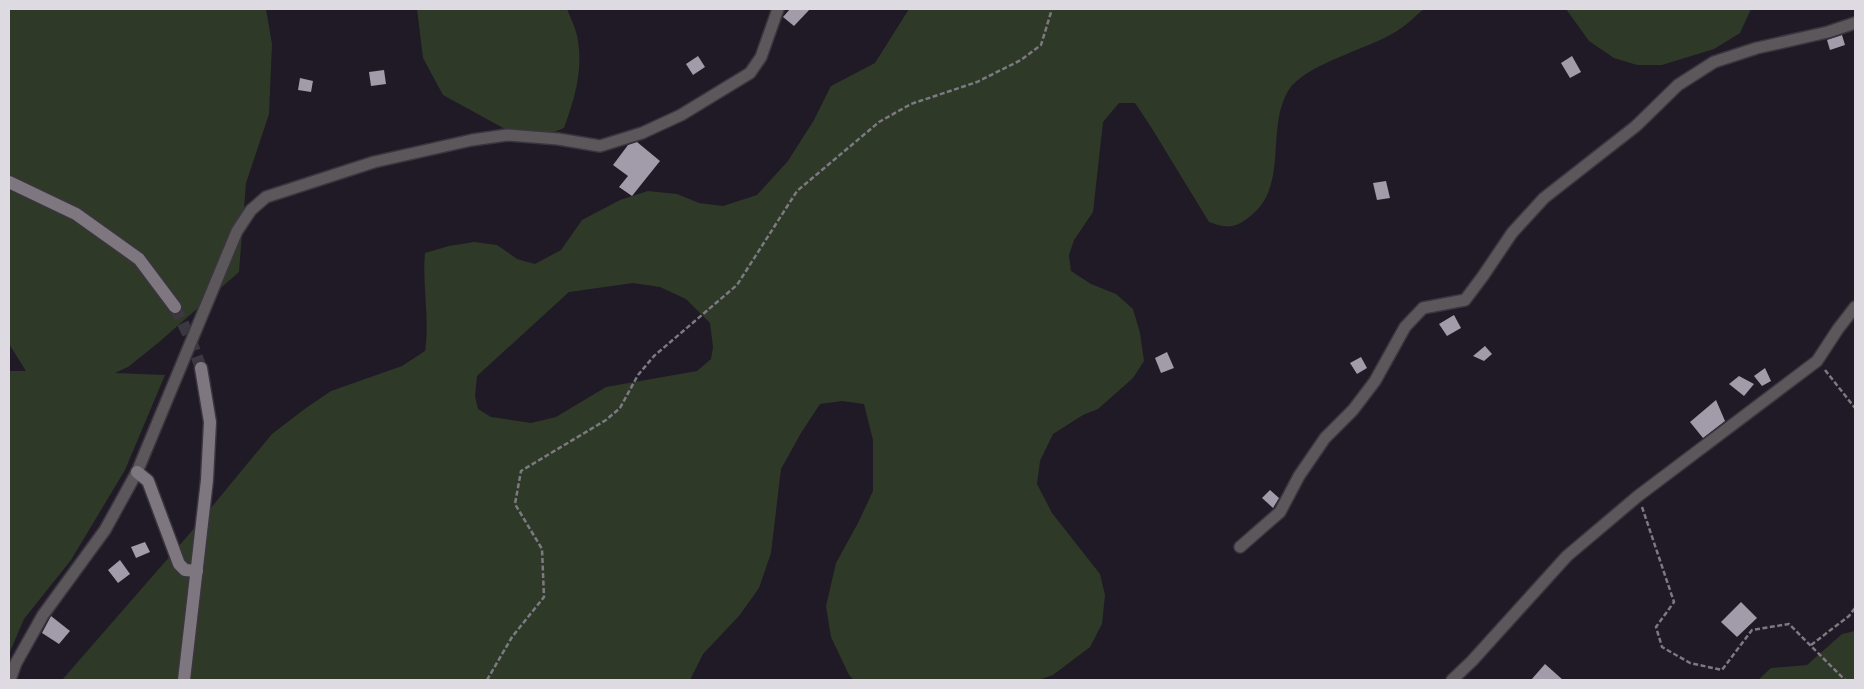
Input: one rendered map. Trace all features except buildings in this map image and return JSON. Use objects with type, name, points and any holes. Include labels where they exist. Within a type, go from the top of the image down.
[{"type":"street","points":[[10,680],[16,663],[43,615],[105,530],[137,472],[238,231],[251,210],[266,197],[374,162],[472,140],[507,135],[558,139],[600,146],[642,133],[681,115],[750,73],[761,57],[778,9]]},
{"type":"street","points":[[1240,547],[1280,512],[1299,476],[1325,438],[1353,410],[1376,381],[1405,327],[1424,308],[1464,300],[1512,233],[1544,198],[1636,126],[1678,85],[1714,62],[1757,48],[1828,32],[1855,23]]},
{"type":"street","points":[[9,182],[76,214],[139,259],[175,306]]},
{"type":"street","points":[[1452,680],[1472,661],[1567,556],[1638,496],[1818,361],[1855,307]]},
{"type":"street","points":[[184,680],[207,480],[210,422],[201,368]]},
{"type":"street","points":[[137,472],[148,481],[179,564],[185,570],[197,570]]},
{"type":"path","points":[[487,680],[512,637],[544,597],[542,549],[515,504],[522,471],[606,420],[620,408],[638,374],[654,356],[737,285],[797,192],[880,122],[911,104],[977,82],[1021,60],[1041,45],[1052,9]]},
{"type":"path","points":[[1818,361],[1855,408]]},
{"type":"path","points":[[1638,496],[1674,602],[1656,628],[1662,647],[1690,663],[1722,670],[1752,630],[1789,624],[1845,680]]},
{"type":"path","points":[[1810,645],[1849,616],[1855,608]]},
{"type":"green space","points":[[9,9],[266,9],[272,44],[269,114],[246,183],[239,272],[158,343],[128,367],[115,373],[165,375],[125,470],[71,560],[24,619],[9,654],[9,371],[26,371],[9,344]]},
{"type":"green space","points":[[417,9],[567,9],[577,37],[579,64],[574,96],[564,128],[539,138],[514,134],[443,95],[423,58]]},
{"type":"green space","points":[[909,9],[1424,9],[1404,26],[1385,38],[1322,65],[1296,81],[1288,91],[1281,107],[1273,175],[1269,191],[1261,206],[1248,218],[1234,226],[1209,222],[1135,103],[1119,103],[1103,122],[1093,212],[1074,240],[1069,255],[1071,271],[1091,284],[1116,294],[1133,309],[1140,333],[1144,361],[1133,378],[1098,409],[1083,415],[1053,434],[1040,461],[1037,484],[1052,513],[1100,574],[1105,595],[1102,624],[1090,647],[1053,675],[1038,680],[854,680],[849,675],[831,637],[826,606],[836,563],[873,491],[873,440],[864,404],[842,401],[820,404],[781,469],[771,553],[759,588],[739,616],[703,654],[690,680],[62,680],[191,532],[272,434],[331,391],[402,366],[425,351],[427,326],[424,278],[425,253],[449,246],[474,242],[497,245],[517,259],[535,264],[561,250],[582,220],[620,200],[648,191],[677,194],[699,203],[723,206],[757,195],[788,161],[814,120],[831,86],[875,63]],"holes":[[[633,283],[660,287],[686,299],[710,323],[713,347],[711,359],[697,371],[606,387],[556,417],[531,423],[491,417],[478,409],[475,396],[477,376],[569,292]]]},
{"type":"green space","points":[[1566,9],[1751,9],[1740,33],[1714,49],[1662,65],[1637,65],[1614,58],[1589,41]]},
{"type":"green space","points":[[1855,631],[1855,680],[1758,680],[1771,668],[1807,665],[1842,634]]},
{"type":"tunnel","points":[[175,307],[190,338],[201,368]]}]
